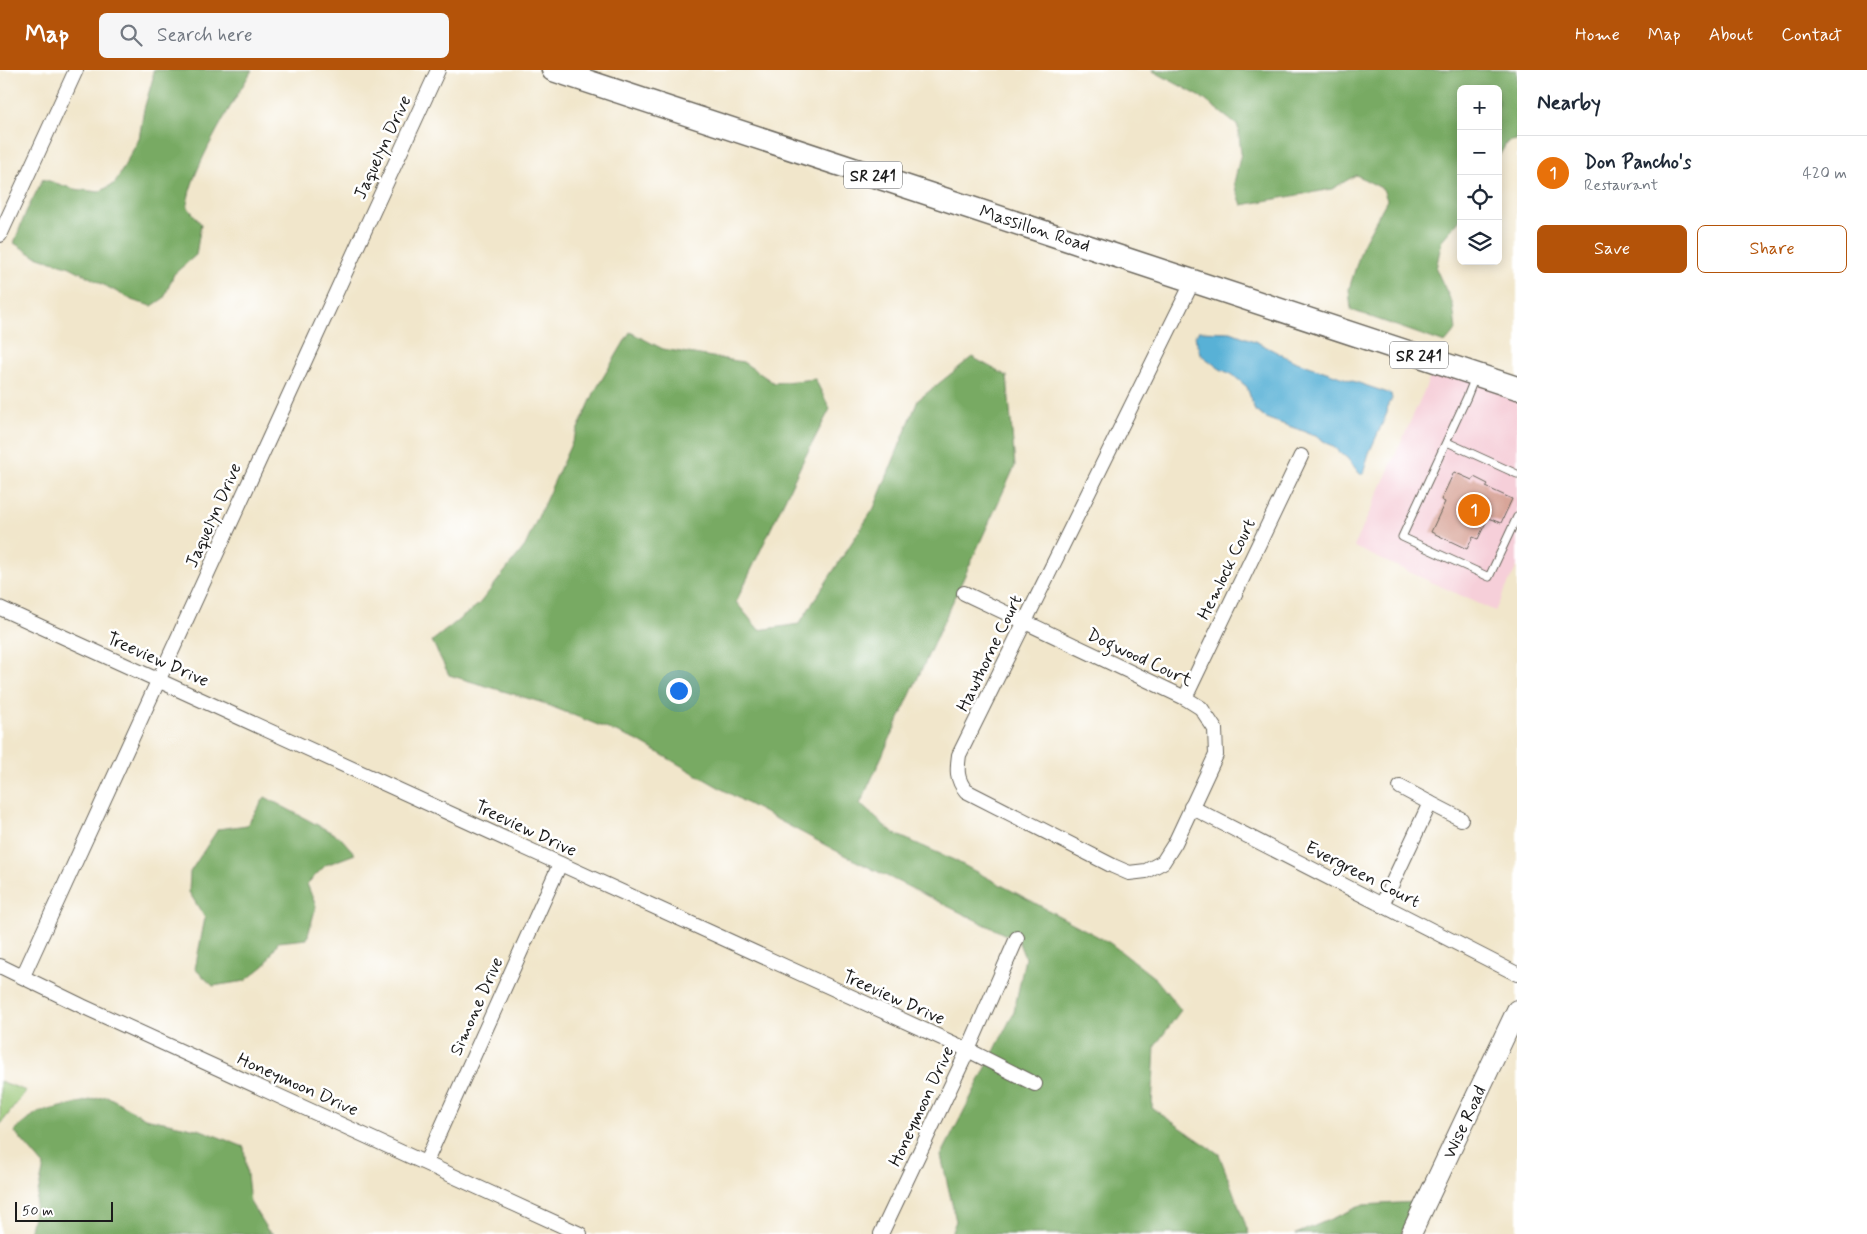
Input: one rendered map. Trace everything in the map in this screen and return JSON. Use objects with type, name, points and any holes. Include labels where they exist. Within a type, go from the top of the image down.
[{"type":"main road","name":"Massillon Road","points":[[553,70],[1517,388]]},
{"type":"street","points":[[0,235],[76,70]]},
{"type":"street","name":"Jaquelyn Drive","points":[[23,976],[438,70]]},
{"type":"street","name":"Hawthorne Court","points":[[1192,807],[1175,843],[1162,862],[1146,871],[1129,873],[966,791],[958,778],[959,755],[1194,281]]},
{"type":"street","name":"Hemlock Court","points":[[1185,698],[1301,456]]},
{"type":"street","name":"Dogwood Court","points":[[964,593],[1185,698],[1201,708],[1215,729],[1216,754],[1192,807]]},
{"type":"street","name":"Treeview Drive","points":[[0,608],[968,1050],[1035,1084]]},
{"type":"street","points":[[1400,787],[1461,819]]},
{"type":"street","points":[[1382,905],[1430,803]]},
{"type":"street","name":"Evergreen Court","points":[[1192,807],[1517,974]]},
{"type":"street","name":"Simone Drive","points":[[426,1162],[560,864]]},
{"type":"street","name":"Honeymoon Drive","points":[[881,1234],[968,1050],[1017,938]]},
{"type":"street","name":"Honeymoon Drive","points":[[0,966],[82,1006],[580,1234]]},
{"type":"street","name":"Wise Road","points":[[1411,1234],[1517,1010]]},
{"type":"lane","points":[[1476,374],[1447,442],[1402,537],[1489,577],[1517,517]]},
{"type":"lane","points":[[1447,442],[1517,474]]},
{"type":"shaded area","points":[[1433,371],[1517,388],[1517,566],[1495,611],[1354,547]]},
{"type":"green space","points":[[153,70],[252,70],[204,156],[190,191],[187,206],[201,224],[196,255],[174,274],[164,298],[152,306],[134,301],[70,267],[33,255],[14,243],[26,212],[43,179],[74,189],[99,192],[115,183],[139,139],[144,109],[153,78]]},
{"type":"green space","points":[[1151,70],[1517,70],[1517,140],[1507,142],[1502,151],[1502,85],[1457,85],[1457,223],[1442,240],[1436,269],[1453,305],[1456,330],[1445,343],[1351,310],[1349,289],[1363,244],[1387,200],[1383,189],[1356,175],[1332,189],[1242,205],[1234,183],[1241,153],[1238,126],[1201,97]]},
{"type":"green space","points":[[630,332],[663,349],[743,362],[774,383],[815,379],[830,409],[803,461],[736,602],[759,630],[799,624],[874,508],[918,400],[972,357],[1007,376],[1015,466],[860,804],[893,833],[954,860],[1110,943],[1156,979],[1181,1010],[1155,1046],[1152,1108],[1219,1154],[1249,1234],[951,1234],[956,1221],[941,1156],[1014,1012],[1025,958],[1017,938],[1004,934],[846,856],[748,804],[636,740],[540,702],[449,675],[432,641],[479,604],[525,546],[595,391]]},
{"type":"green space","points":[[265,797],[340,837],[355,854],[326,865],[307,884],[316,906],[307,939],[278,942],[265,965],[245,981],[213,986],[195,969],[205,918],[189,892],[190,872],[218,829],[247,825]]},
{"type":"green space","points":[[0,1081],[26,1091],[0,1125]]},
{"type":"green space","points":[[107,1096],[145,1118],[201,1130],[244,1147],[250,1202],[268,1231],[274,1234],[29,1234],[44,1166],[14,1131],[36,1113]]},
{"type":"green space","points":[[1416,1202],[1401,1234],[1296,1234],[1363,1205]]},
{"type":"water","points":[[1199,331],[1231,332],[1257,342],[1294,361],[1391,394],[1392,399],[1388,404],[1387,413],[1369,453],[1363,474],[1360,474],[1347,458],[1332,446],[1312,434],[1268,419],[1255,411],[1247,387],[1233,375],[1220,369],[1200,354],[1195,336]]},
{"type":"building","points":[[1454,472],[1472,480],[1474,477],[1488,484],[1486,487],[1512,499],[1501,523],[1488,518],[1478,539],[1473,537],[1467,549],[1431,532],[1445,502],[1441,500]]},
{"type":"place","name":"Don Pancho's","points":[[1474,510]]}]
